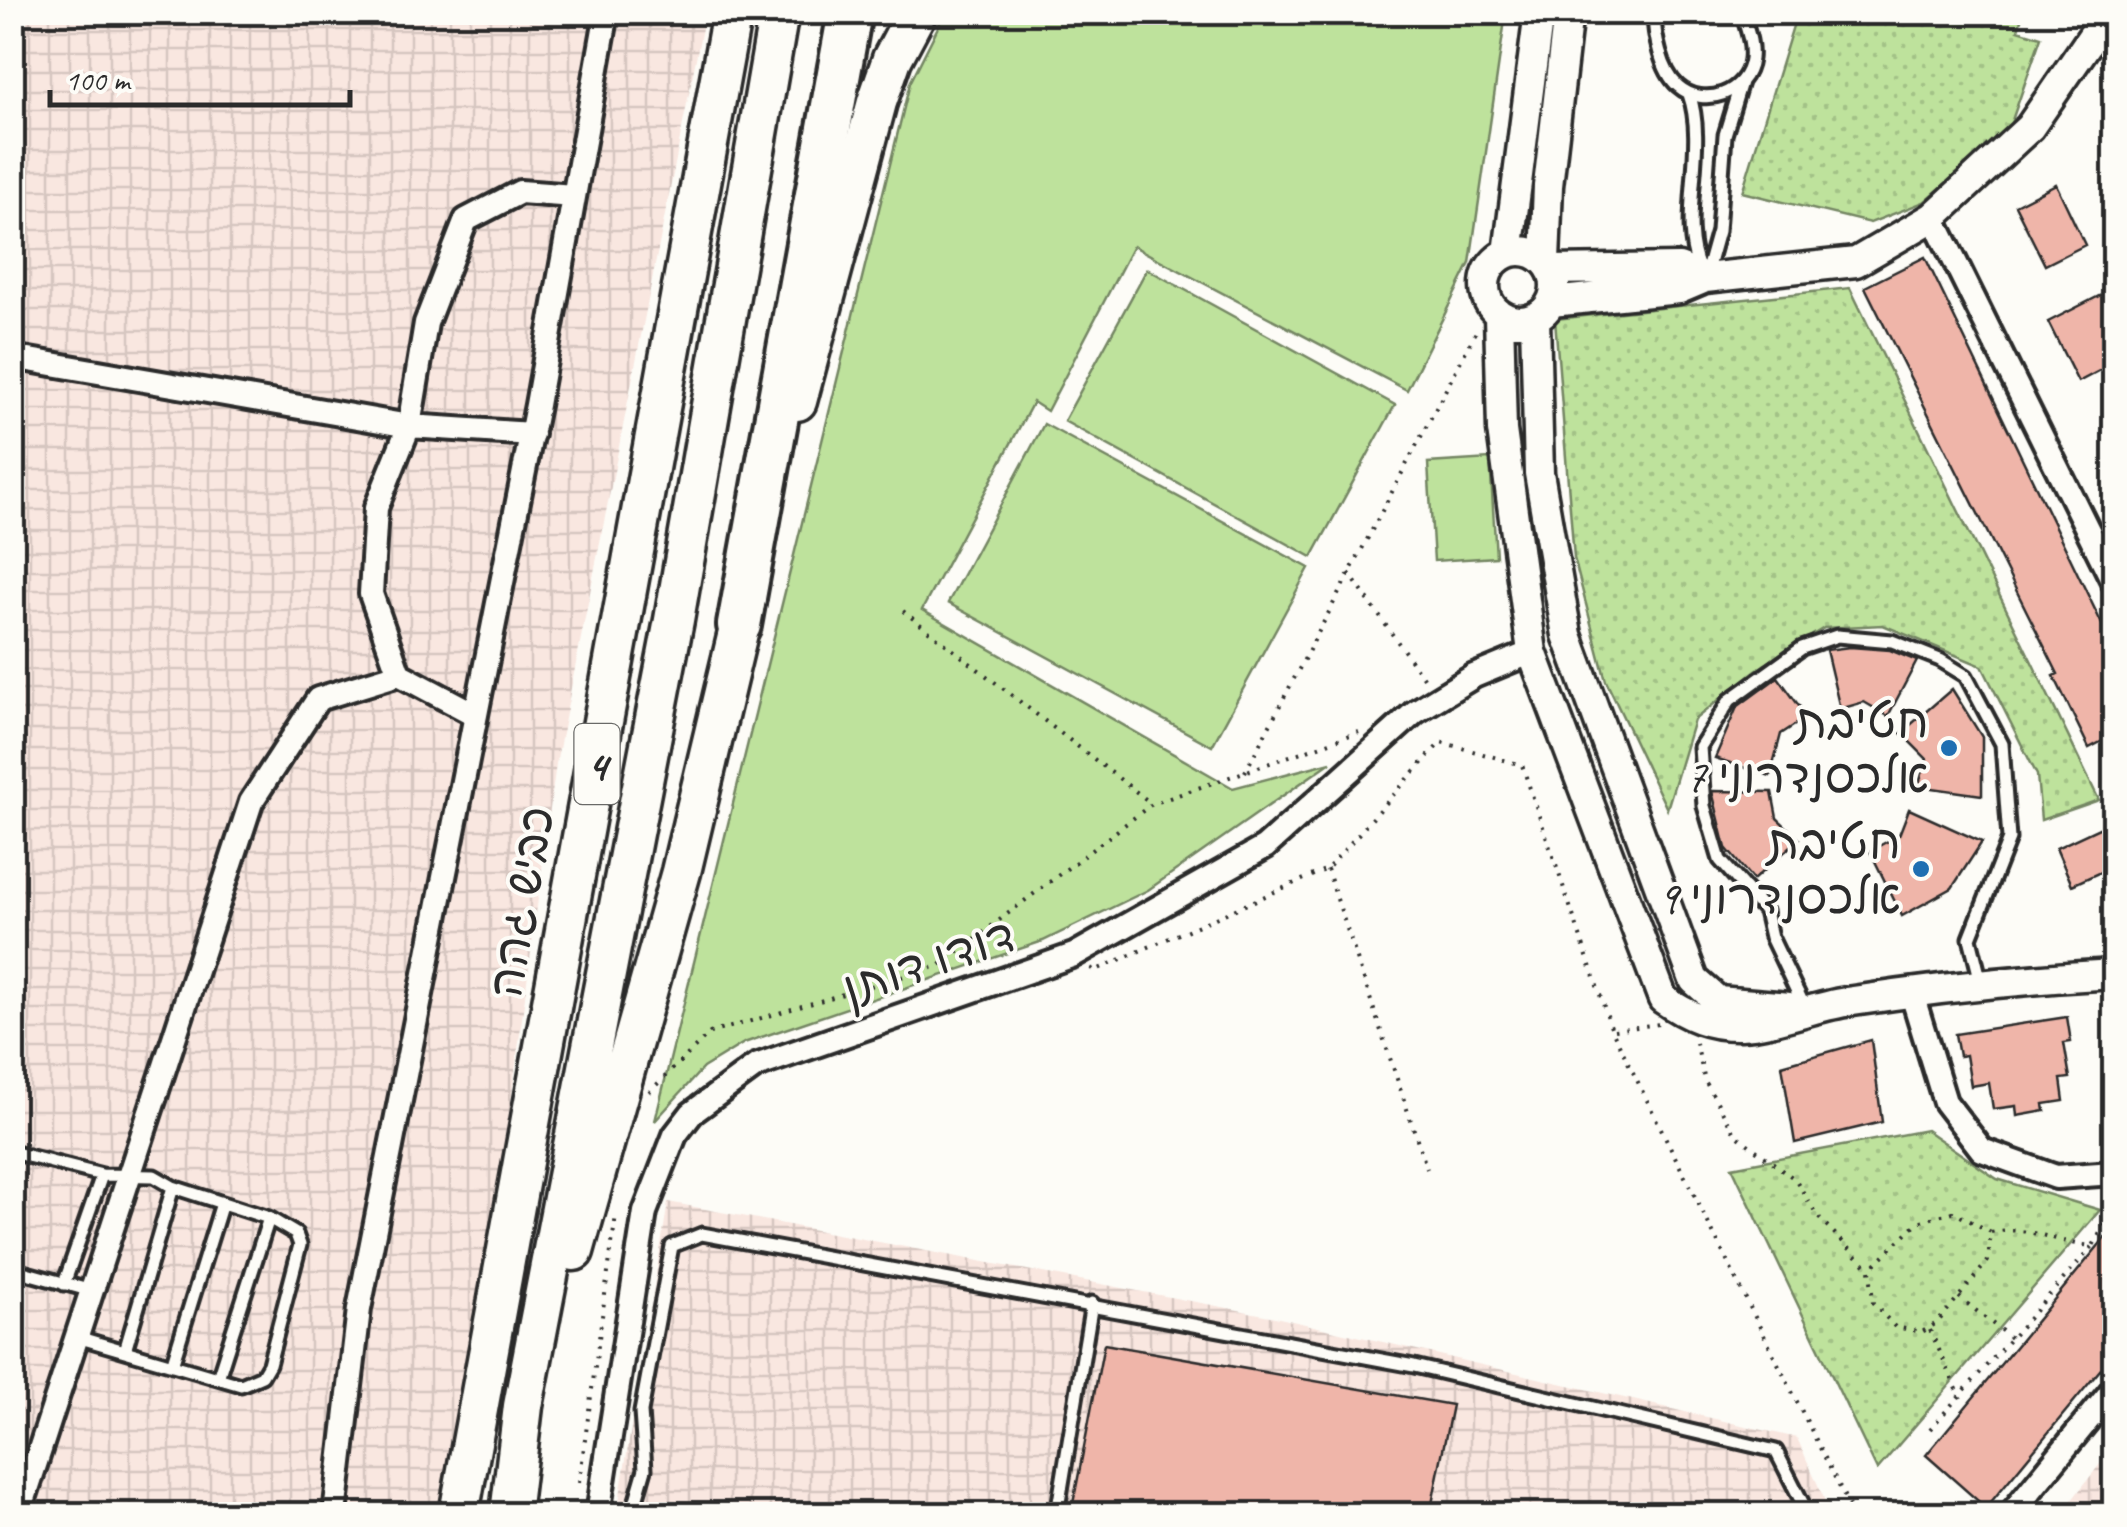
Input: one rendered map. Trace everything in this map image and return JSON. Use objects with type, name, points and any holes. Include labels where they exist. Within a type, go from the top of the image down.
[{"type":"highway","name":"כביש גהה","points":[[459,1514],[732,12]]},
{"type":"highway","name":"כביש גהה","points":[[510,1514],[523,1406],[674,620],[779,12]]},
{"type":"highway","points":[[739,625],[850,12]]},
{"type":"highway","points":[[523,1406],[615,1113],[681,872],[739,625],[877,102],[892,59],[917,12]]},
{"type":"street","points":[[335,1514],[359,1309],[532,434],[607,12]]},
{"type":"street","points":[[1508,253],[1539,12]]},
{"type":"street","points":[[1568,12],[1548,186],[1548,265],[1555,280],[1543,310],[1539,473],[1567,635],[1694,980],[1718,1001],[1805,1008]]},
{"type":"street","points":[[1704,278],[1679,268],[1548,265],[1525,251],[1508,253],[1494,261],[1484,283],[1485,296],[1499,316],[1510,321],[1543,310],[1679,289],[1704,278],[1856,262],[1933,217],[2030,127],[2109,12]]},
{"type":"street","points":[[476,715],[399,674],[371,594],[376,508],[410,426],[426,324],[466,220],[520,192],[574,196]]},
{"type":"street","points":[[1933,217],[2114,583]]},
{"type":"street","points":[[1499,316],[1502,430],[1532,652],[1663,999],[1690,1019],[1742,1025],[1805,1008],[1911,991],[1981,982],[2114,974]]},
{"type":"street","points":[[12,357],[410,426],[532,434]]},
{"type":"street","name":"דודו דותן","points":[[598,1514],[646,1212],[666,1153],[692,1112],[756,1066],[1074,955],[1265,847],[1416,712],[1474,676],[1532,652]]},
{"type":"street","points":[[19,1514],[251,802],[318,698],[399,674]]},
{"type":"street","points":[[1911,991],[1944,1102],[1982,1150],[2056,1177],[2114,1173]]},
{"type":"street","points":[[2010,1514],[2114,1388]]},
{"type":"lane","points":[[1654,12],[1668,74],[1689,94],[1696,124],[1694,250],[1704,278]]},
{"type":"lane","points":[[1704,278],[1718,231],[1724,136],[1752,56],[1742,12]]},
{"type":"lane","points":[[1689,94],[1717,96],[1742,82]]},
{"type":"lane","points":[[1805,1008],[1771,937],[1765,910],[1720,860],[1704,806],[1700,747],[1730,700],[1802,648],[1837,636],[1892,641],[1940,660],[1966,676],[2002,744],[2009,839],[1981,901],[1970,938],[1981,982]]},
{"type":"lane","points":[[12,1152],[102,1175],[129,1172],[154,1176],[173,1187],[290,1226],[300,1245],[269,1364],[251,1382],[241,1385],[76,1337]]},
{"type":"lane","points":[[64,1284],[102,1175]]},
{"type":"lane","points":[[125,1351],[173,1187]]},
{"type":"lane","points":[[172,1365],[222,1202]]},
{"type":"lane","points":[[218,1378],[269,1218]]},
{"type":"lane","points":[[632,1514],[645,1470],[640,1412],[672,1246],[702,1234],[1092,1303],[1414,1366],[1776,1452],[1808,1514]]},
{"type":"lane","points":[[12,1269],[92,1292]]},
{"type":"lane","points":[[1057,1514],[1092,1303]]},
{"type":"path","points":[[1245,772],[1473,331]]},
{"type":"path","points":[[1349,573],[1438,698]]},
{"type":"path","points":[[903,611],[1152,804]]},
{"type":"path","points":[[710,1033],[940,966],[1152,804],[1359,732]]},
{"type":"path","points":[[1074,955],[1094,971],[1328,869],[1441,742],[1522,765],[1612,1030],[1853,1514]]},
{"type":"path","points":[[1328,869],[1427,1169]]},
{"type":"path","points":[[1690,1019],[1705,1080],[1736,1135],[1796,1180],[1817,1216],[1870,1270],[1873,1303],[1894,1328],[1922,1332],[1930,1328],[1988,1260],[1991,1232]]},
{"type":"path","points":[[1930,1428],[1962,1398],[2093,1246],[2114,1206]]},
{"type":"path","points":[[1870,1270],[1918,1222],[1953,1212],[1991,1232],[2019,1227],[2062,1244],[2093,1246]]},
{"type":"path","points":[[1959,1297],[2012,1339]]},
{"type":"path","points":[[1930,1328],[1962,1398]]},
{"type":"shaded area","points":[[12,13],[705,13],[556,764],[456,1514],[13,1514]]},
{"type":"shaded area","points":[[668,1202],[1275,1317],[1797,1438],[1831,1514],[617,1514]]},
{"type":"shaded area","points":[[2114,1446],[2114,1514],[2061,1514]]},
{"type":"green space","points":[[945,13],[1506,13],[1470,263],[1407,390],[1133,246],[1047,411],[1033,402],[922,610],[1233,788],[1331,762],[1148,890],[1043,941],[744,1043],[703,1068],[655,1121],[910,83]]},
{"type":"green space","points":[[1797,13],[2023,13],[2018,30],[2041,37],[2009,129],[1924,202],[1870,223],[1742,192]]},
{"type":"green space","points":[[1147,269],[1395,405],[1312,557],[1064,421]]},
{"type":"green space","points":[[1850,288],[2099,800],[2041,820],[2037,775],[1982,666],[1883,625],[1824,628],[1756,670],[1694,720],[1667,809],[1606,681],[1574,558],[1555,319]]},
{"type":"green space","points":[[1044,424],[1309,568],[1212,746],[948,603]]},
{"type":"green space","points":[[1490,459],[1496,557],[1434,561],[1428,463]]},
{"type":"green space","points":[[1926,1130],[1997,1179],[2100,1210],[1877,1470],[1732,1167]]},
{"type":"building","points":[[2056,184],[2085,245],[2045,265],[2015,205]]},
{"type":"building","points":[[1925,257],[2114,649],[2114,735],[2089,748],[2054,676],[2058,674],[1865,287]]},
{"type":"building","points":[[2107,292],[2114,307],[2114,363],[2078,382],[2048,322]]},
{"type":"building","points":[[1826,650],[1890,650],[1917,661],[1888,716],[1864,702],[1840,709]]},
{"type":"building","points":[[1778,677],[1807,717],[1781,734],[1770,776],[1715,758],[1737,707]]},
{"type":"building","name":"חטיבת אלכסנדרוני 7","points":[[1952,689],[1982,737],[1982,795],[1918,786],[1927,759],[1901,733]]},
{"type":"building","points":[[1712,791],[1772,792],[1777,818],[1799,839],[1753,880],[1726,848]]},
{"type":"building","name":"חטיבת אלכסנדרוני 9","points":[[1909,809],[1982,842],[1952,888],[1902,916],[1870,851],[1899,835]]},
{"type":"building","points":[[2114,821],[2114,866],[2072,885],[2056,848]]},
{"type":"building","points":[[2067,1017],[2071,1042],[2064,1043],[2070,1078],[2061,1079],[2064,1101],[2044,1104],[2045,1111],[2017,1116],[2016,1106],[1993,1109],[1989,1083],[1971,1086],[1966,1055],[1959,1056],[1955,1034]]},
{"type":"building","points":[[1871,1040],[1882,1122],[1795,1143],[1782,1065]]},
{"type":"building","points":[[2114,1227],[2114,1353],[1986,1508],[1926,1455]]},
{"type":"building","points":[[1104,1344],[1452,1405],[1430,1514],[1071,1514]]},
{"type":"place","name":"חטיבת אלכסנדרוני 7","points":[[1949,748]]},
{"type":"place","name":"חטיבת אלכסנדרוני 9","points":[[1921,869]]}]
